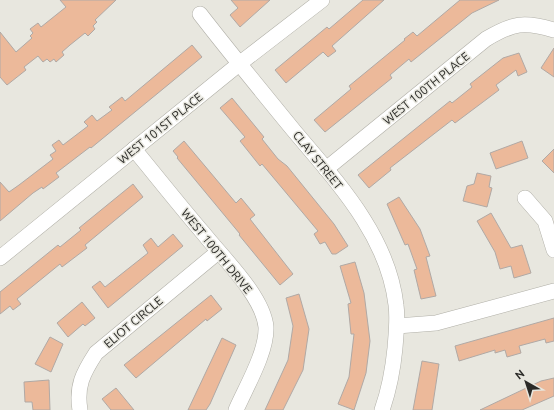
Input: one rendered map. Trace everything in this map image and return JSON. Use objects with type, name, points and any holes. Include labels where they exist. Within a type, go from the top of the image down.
[{"type":"street","name":"WEST 101ST PLACE","points":[[0,258],[239,64],[322,0]]},
{"type":"street","name":"CLAY STREET","points":[[200,14],[355,206],[377,242],[393,288],[397,326],[391,378],[382,410]]},
{"type":"street","name":"WEST 100TH PLACE","points":[[326,169],[486,39],[505,28],[520,25],[535,24],[554,30]]},
{"type":"street","name":"WEST 100TH DRIVE","points":[[134,149],[255,299],[266,326],[265,339],[261,353],[236,410]]},
{"type":"street","points":[[525,198],[545,221],[554,250]]},
{"type":"street","name":"ELIOT CIRCLE","points":[[80,410],[78,397],[83,372],[96,354],[218,252]]},
{"type":"street","points":[[397,326],[436,323],[554,291]]},
{"type":"building","points":[[60,0],[116,0],[95,20],[97,22],[93,26],[95,29],[88,36],[85,33],[70,45],[62,52],[64,55],[56,62],[54,59],[50,62],[47,59],[43,62],[38,56],[24,67],[26,70],[7,85],[0,77],[0,32],[16,52],[32,38],[30,36],[33,33],[30,29],[38,23],[41,27],[66,7]]},
{"type":"building","points":[[231,0],[270,0],[240,27],[230,15],[238,8]]},
{"type":"building","points":[[363,0],[384,0],[332,46],[336,51],[328,57],[323,52],[286,83],[275,70],[327,27],[329,29]]},
{"type":"building","points":[[460,0],[499,0],[472,13],[411,62],[409,59],[390,75],[392,78],[325,132],[314,120],[351,89],[349,86],[405,40],[404,39],[413,32],[417,36]]},
{"type":"building","points":[[192,45],[202,57],[91,148],[90,147],[56,173],[59,177],[43,189],[42,187],[33,193],[0,221],[0,182],[9,192],[19,185],[53,159],[50,155],[56,151],[52,145],[59,140],[63,145],[88,126],[84,122],[92,115],[97,121],[112,110],[109,107],[122,97],[125,101]]},
{"type":"building","points":[[554,48],[554,77],[541,68]]},
{"type":"building","points":[[519,53],[527,72],[518,76],[516,70],[496,85],[499,90],[455,123],[452,120],[390,168],[391,170],[369,188],[358,175],[450,101],[452,103],[472,87],[470,84],[503,58]]},
{"type":"building","points":[[232,98],[264,137],[262,139],[278,159],[287,166],[334,224],[348,246],[336,254],[332,254],[325,242],[320,244],[314,234],[318,231],[262,164],[260,166],[240,141],[245,137],[220,108]]},
{"type":"building","points":[[184,141],[236,203],[241,198],[255,215],[250,219],[293,274],[280,285],[177,158],[178,157],[173,151]]},
{"type":"building","points":[[522,141],[528,158],[496,169],[490,153]]},
{"type":"building","points":[[554,149],[554,173],[542,161]]},
{"type":"building","points":[[477,173],[491,176],[489,187],[492,188],[487,207],[463,201],[467,186],[474,184]]},
{"type":"building","points":[[133,184],[143,197],[85,245],[87,248],[62,267],[60,264],[17,299],[21,304],[13,310],[10,306],[0,314],[0,292],[58,245],[60,247],[81,230],[79,228]]},
{"type":"building","points":[[399,197],[420,229],[430,256],[426,257],[436,296],[421,299],[414,270],[417,269],[408,244],[405,245],[387,204]]},
{"type":"building","points":[[491,213],[511,248],[522,245],[531,273],[514,278],[511,266],[500,269],[495,252],[477,221]]},
{"type":"building","points":[[173,234],[183,246],[108,308],[92,287],[100,281],[105,287],[148,253],[143,245],[151,238],[158,247]]},
{"type":"building","points":[[355,262],[364,293],[370,341],[366,373],[354,410],[338,404],[349,377],[354,334],[351,334],[348,304],[351,303],[340,266]]},
{"type":"building","points":[[299,294],[309,329],[303,370],[283,410],[265,410],[288,360],[293,326],[286,298]]},
{"type":"building","points":[[211,295],[222,309],[207,321],[206,319],[136,378],[124,365]]},
{"type":"building","points":[[82,302],[95,318],[85,326],[83,324],[68,337],[57,323]]},
{"type":"building","points":[[554,318],[554,341],[546,343],[545,339],[519,346],[521,353],[507,357],[505,350],[495,353],[495,350],[459,361],[455,346]]},
{"type":"building","points":[[50,337],[63,344],[51,372],[35,364]]},
{"type":"building","points":[[222,338],[236,345],[210,404],[206,410],[188,410]]},
{"type":"building","points":[[422,361],[439,364],[432,410],[413,410]]},
{"type":"building","points":[[554,378],[554,396],[522,410],[480,410],[541,381]]},
{"type":"building","points":[[49,380],[50,410],[33,410],[32,402],[25,402],[24,382]]},
{"type":"building","points":[[116,388],[134,410],[111,410],[102,399]]}]
